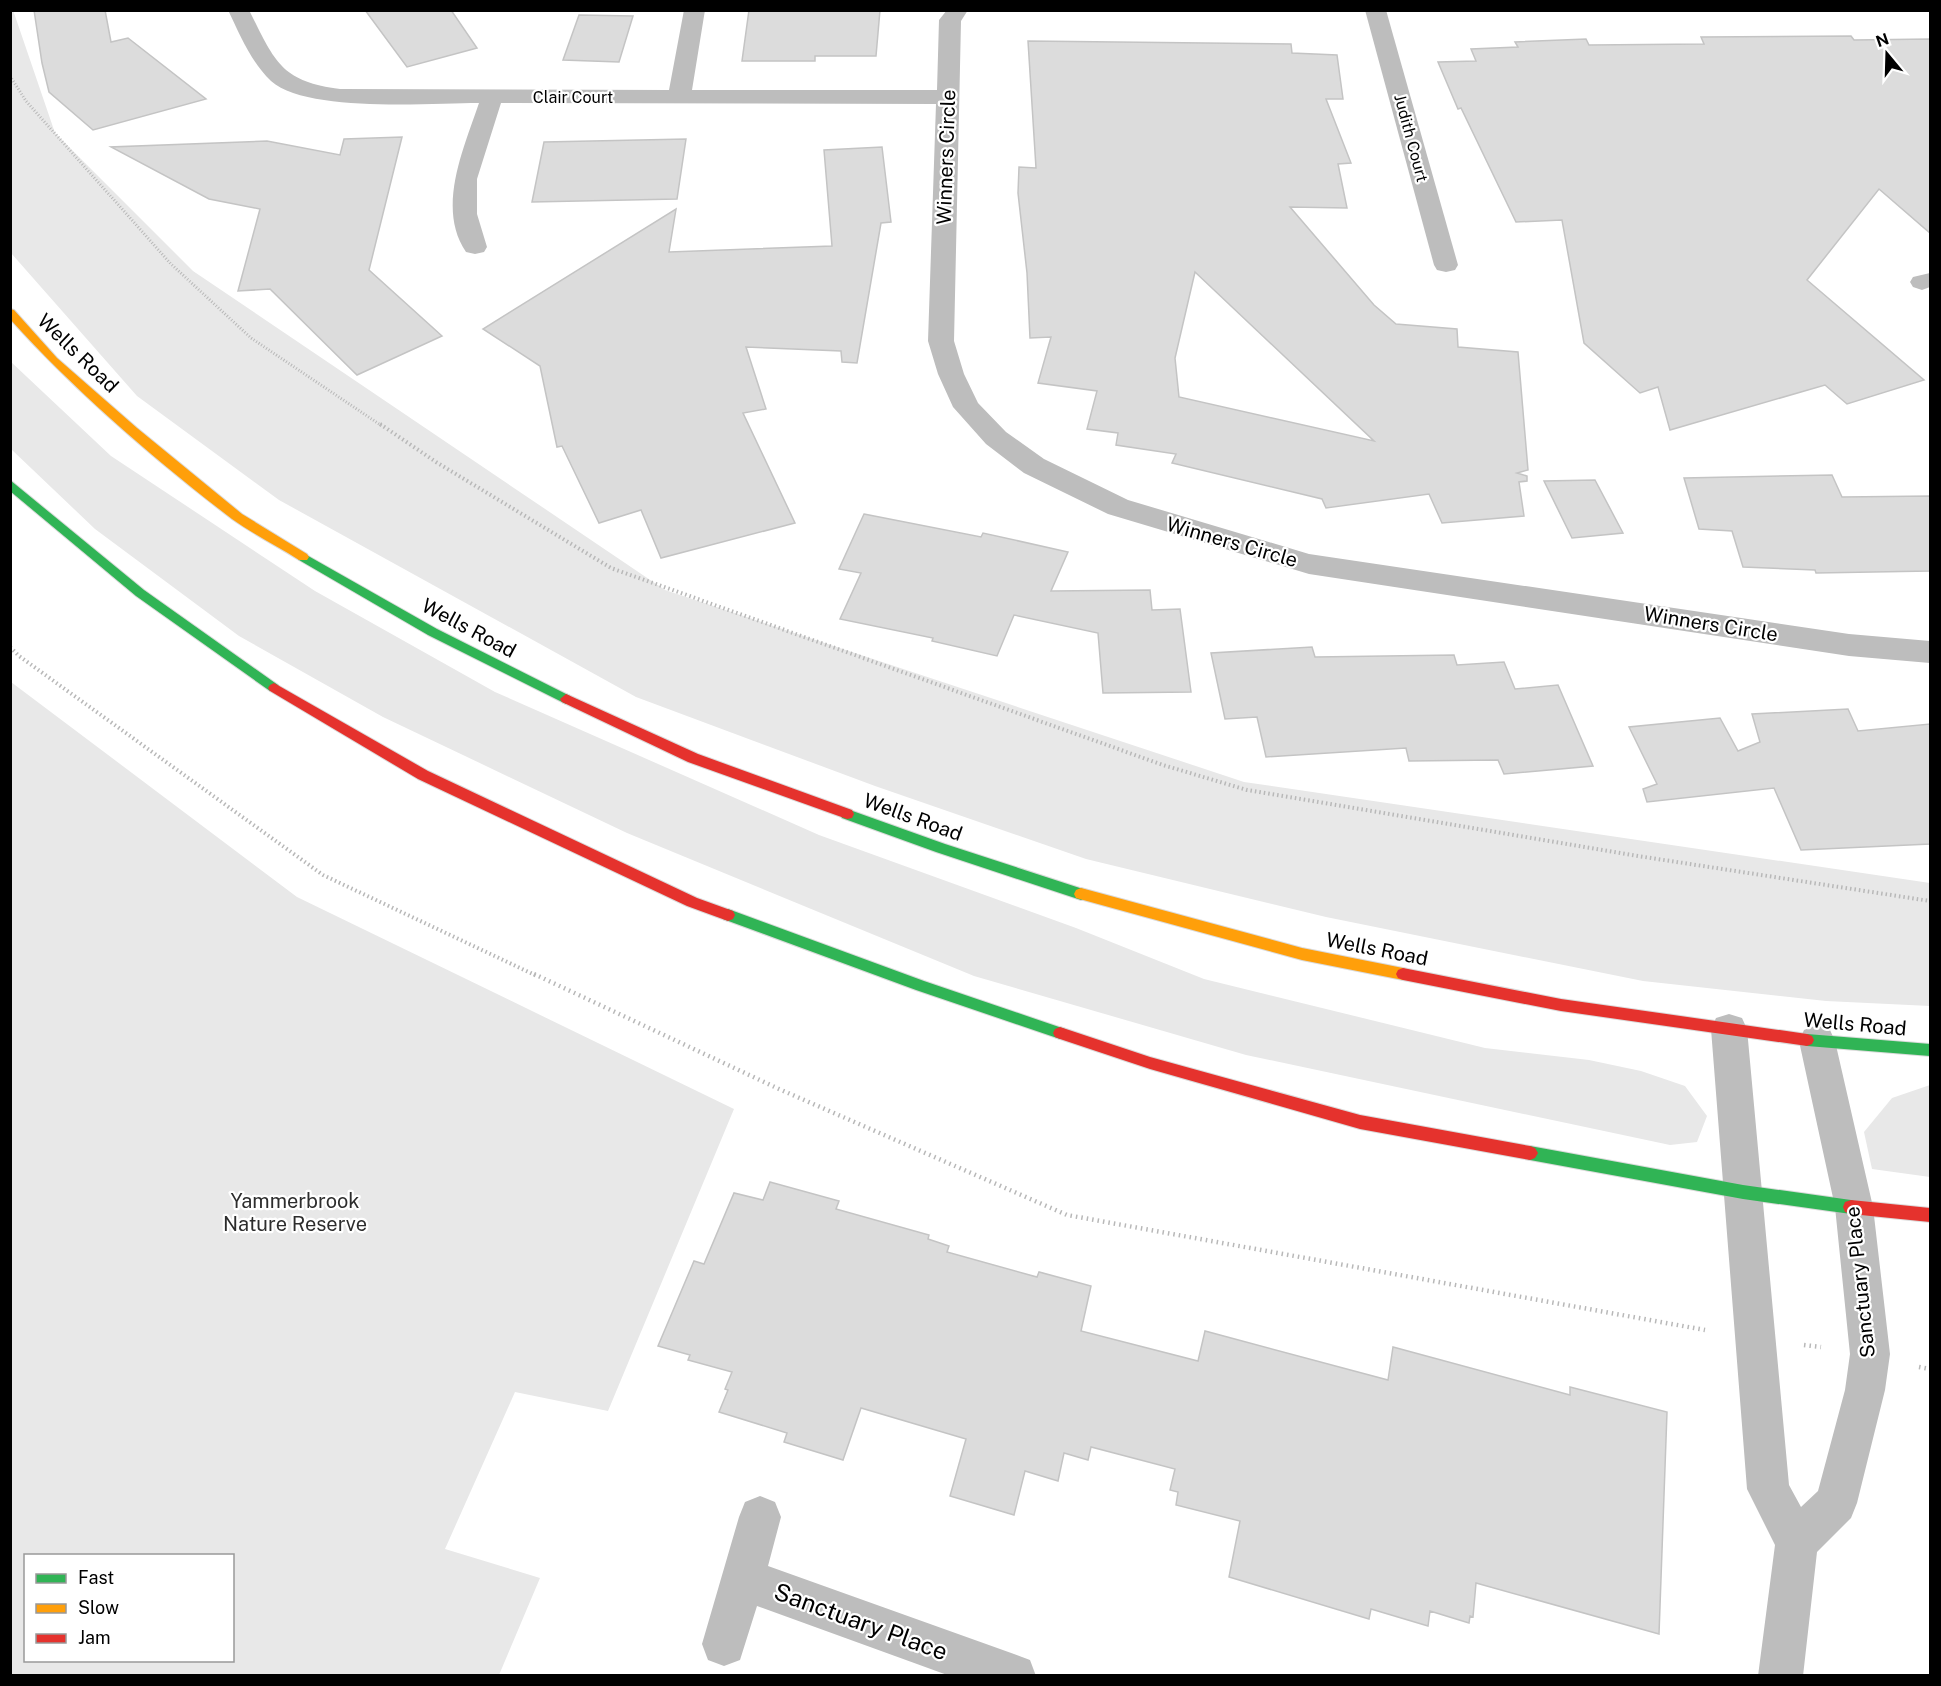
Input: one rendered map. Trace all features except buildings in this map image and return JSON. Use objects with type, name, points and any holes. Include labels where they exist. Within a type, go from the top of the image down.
[{"type":"main road","name":"Wells Road","points":[[10,312],[52,360],[132,431],[238,517],[350,587],[461,647],[693,758],[941,848],[1092,897],[1302,954],[1561,1005],[1817,1041],[1930,1050]]},
{"type":"main road","points":[[10,484],[140,593],[264,682],[423,775],[692,902],[921,986],[1150,1063],[1360,1122],[1743,1192],[1930,1215]]},
{"type":"street","name":"Clair Court","points":[[238,10],[263,57],[276,74],[300,89],[340,96],[948,97]]},
{"type":"street","points":[[679,98],[695,15],[693,10]]},
{"type":"street","name":"Winners Circle","points":[[958,10],[950,20],[941,341],[951,374],[966,407],[996,438],[1034,466],[1118,507],[1310,564],[1837,644],[1930,652]]},
{"type":"street","name":"Judith Court","points":[[1376,10],[1446,265]]},
{"type":"street","points":[[475,247],[465,214],[465,178],[492,96]]},
{"type":"street","points":[[1729,1029],[1768,1489],[1797,1542],[1780,1676]]},
{"type":"street","name":"Sanctuary Place","points":[[1797,1542],[1836,1503],[1865,1390],[1870,1354],[1854,1207],[1817,1041]]},
{"type":"street","points":[[724,1644],[760,1517]]},
{"type":"street","name":"Sanctuary Place","points":[[742,1579],[1014,1676]]},
{"type":"path","points":[[10,76],[26,101],[171,264],[251,338],[436,462],[611,568],[1152,761],[1247,790],[1638,856],[1930,900]]},
{"type":"path","points":[[10,647],[19,656],[323,875],[779,1089],[1067,1215],[1757,1338],[1870,1354],[1930,1370]]},
{"type":"green space","points":[[13,10],[55,133],[193,271],[665,590],[1244,782],[1930,883],[1930,1006],[1826,1001],[1643,981],[1326,917],[1086,859],[875,786],[636,697],[279,500],[137,396],[11,253],[10,11]]},
{"type":"green space","points":[[10,361],[111,456],[315,591],[495,692],[819,835],[1076,928],[1204,979],[1485,1048],[1589,1060],[1641,1071],[1685,1086],[1707,1116],[1697,1142],[1670,1145],[1246,1055],[974,976],[627,833],[383,717],[239,636],[95,529],[11,449]]},
{"type":"green space","name":"Yammerbrook Nature Reserve","points":[[11,682],[297,897],[734,1109],[608,1411],[515,1392],[445,1549],[540,1578],[499,1675],[11,1675]]},
{"type":"green space","points":[[1930,1085],[1930,1177],[1872,1169],[1864,1132],[1892,1098]]},
{"type":"traffic: fast","points":[[10,484],[140,593],[274,688]]},
{"type":"traffic: fast","points":[[303,557],[432,632],[566,699]]},
{"type":"traffic: fast","points":[[847,814],[1081,894]]},
{"type":"traffic: fast","points":[[728,915],[921,986],[1060,1033]]},
{"type":"traffic: fast","points":[[1807,1040],[1930,1050]]},
{"type":"traffic: fast","points":[[1530,1153],[1743,1192],[1851,1207]]},
{"type":"traffic: slow","points":[[10,312],[53,360],[133,431],[238,517],[303,557]]},
{"type":"traffic: slow","points":[[1081,894],[1302,954],[1403,974]]},
{"type":"traffic: jam","points":[[274,688],[423,775],[692,902],[728,915]]},
{"type":"traffic: jam","points":[[566,699],[693,758],[847,814]]},
{"type":"traffic: jam","points":[[1403,974],[1561,1005],[1807,1040]]},
{"type":"traffic: jam","points":[[1060,1033],[1150,1063],[1360,1122],[1530,1153]]},
{"type":"traffic: jam","points":[[1851,1207],[1930,1215]]}]
